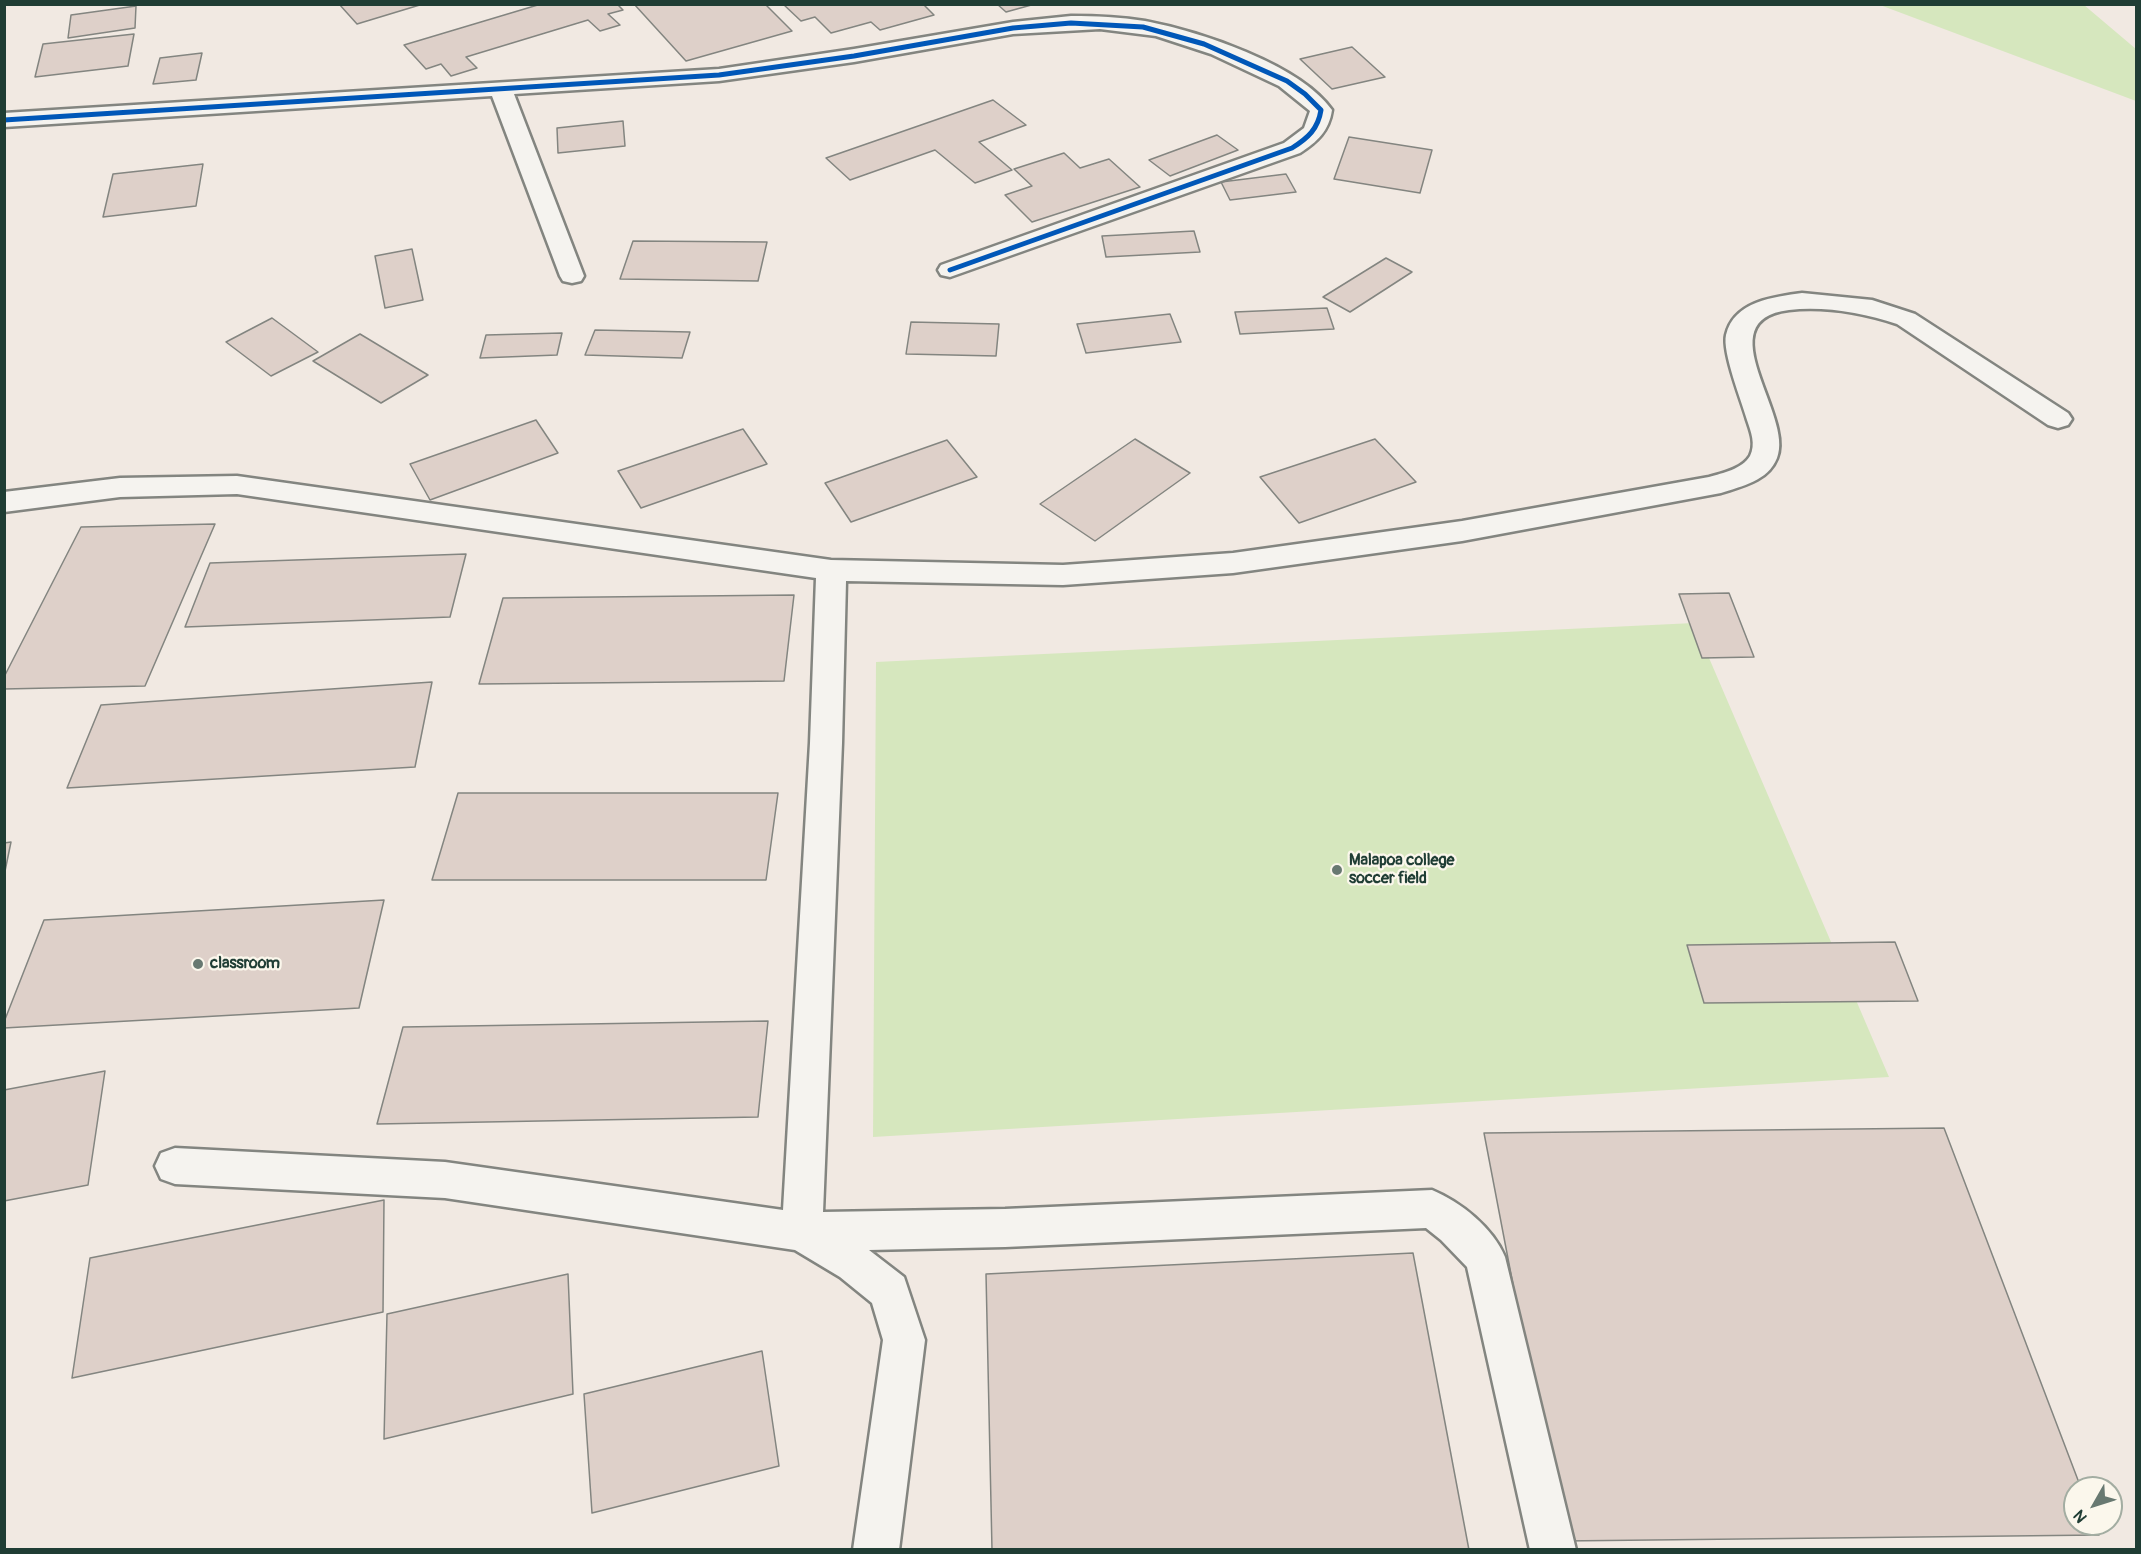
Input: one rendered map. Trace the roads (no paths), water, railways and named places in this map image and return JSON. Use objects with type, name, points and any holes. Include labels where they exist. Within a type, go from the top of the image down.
[{"type":"street","points":[[1178,37],[1197,20]]},
{"type":"street","points":[[4,120],[719,75],[810,63],[987,33],[1056,25],[1129,25],[1178,37],[1231,54],[1289,81],[1310,96],[1321,110],[1320,124],[1309,138],[1273,156],[950,270]]},
{"type":"street","points":[[501,90],[572,276]]},
{"type":"street","points":[[4,502],[115,487],[237,485],[831,570],[1063,575],[1233,563],[1462,531],[1711,486],[1738,478],[1754,469],[1764,457],[1767,439],[1739,345],[1742,327],[1758,311],[1776,304],[1802,301],[1857,306],[1888,312],[1906,319],[2058,419]]},
{"type":"street","points":[[802,1232],[825,755],[831,570]]},
{"type":"street","points":[[175,1166],[445,1180],[802,1232],[1005,1228],[1432,1209],[1455,1226],[1485,1257],[1553,1550]]},
{"type":"street","points":[[802,1232],[854,1263],[889,1291],[904,1340],[876,1550]]},
{"type":"place","name":"Malapoa college soccer field","points":[[1337,870]]},
{"type":"place","name":"classroom","points":[[198,964]]}]
